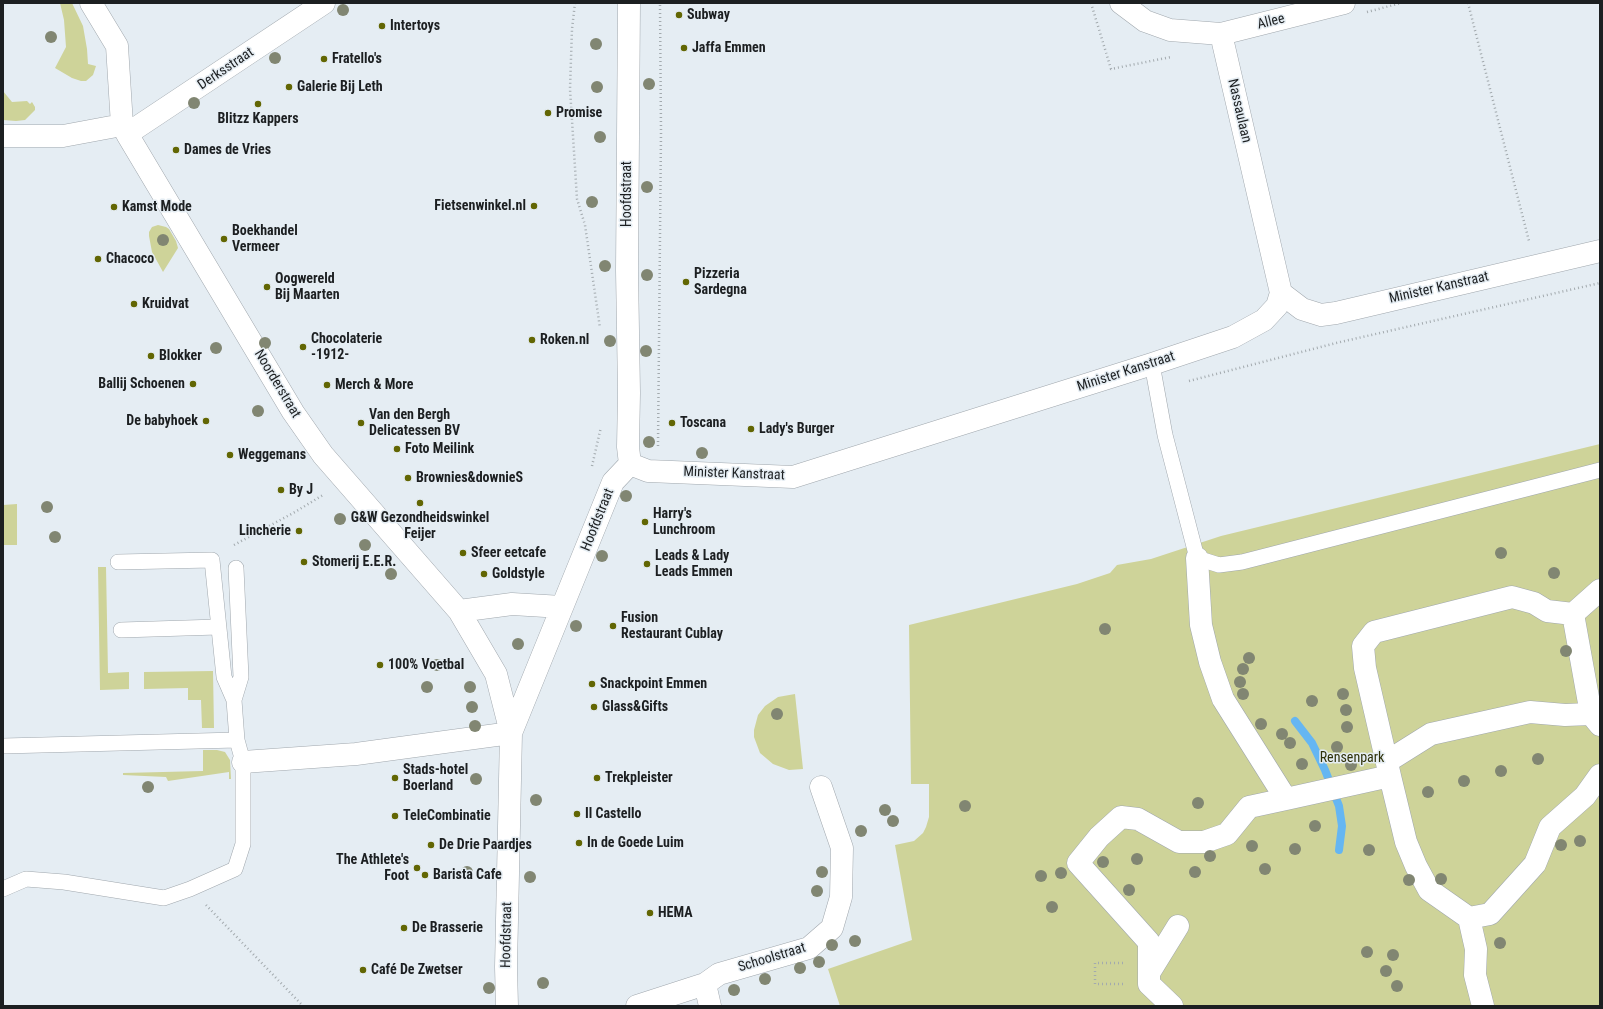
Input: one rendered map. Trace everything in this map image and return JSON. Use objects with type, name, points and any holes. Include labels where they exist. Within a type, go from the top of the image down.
[{"type":"street","points":[[3,136],[63,136],[125,129],[117,46],[91,3]]},
{"type":"street","name":"Derksstraat","points":[[125,129],[324,3]]},
{"type":"street","name":"Hoofdstraat","points":[[507,1006],[506,967],[511,733],[610,489],[614,480],[630,464],[628,447],[629,393],[627,270],[629,3]]},
{"type":"street","points":[[1121,3],[1145,21],[1170,30],[1221,34]]},
{"type":"street","name":"Allee","points":[[1221,34],[1344,3]]},
{"type":"street","name":"Nassaulaan","points":[[1221,34],[1281,293]]},
{"type":"street","name":"Noorderstraat","points":[[125,129],[293,412],[323,455],[459,611],[496,674],[511,733]]},
{"type":"street","name":"Minister Kanstraat","points":[[630,464],[648,471],[793,477],[1152,364],[1232,337],[1264,320],[1277,306],[1281,293],[1302,309],[1321,315],[1336,313],[1600,251]]},
{"type":"street","points":[[1197,558],[1201,625],[1210,662],[1220,692],[1286,799]]},
{"type":"street","points":[[1483,1006],[1475,975],[1476,949],[1469,918],[1429,890],[1416,866],[1406,842],[1365,668],[1363,646],[1374,632],[1512,597],[1534,603],[1547,611],[1573,614],[1600,590]]},
{"type":"street","points":[[459,611],[512,604],[562,607]]},
{"type":"street","points":[[1172,1006],[1149,973],[1149,942],[1078,863],[1099,837],[1121,817],[1138,819],[1179,842],[1204,842],[1227,834],[1249,807],[1349,784],[1389,768],[1431,734],[1530,712],[1565,715],[1596,720],[1573,614]]},
{"type":"street","points":[[242,762],[356,754],[511,733]]},
{"type":"street","points":[[1469,918],[1490,914],[1535,864],[1550,827],[1585,796],[1600,775]]},
{"type":"street","name":"Schoolstraat","points":[[637,1006],[705,984],[719,974],[809,948],[832,928],[841,897],[842,848],[821,787]]},
{"type":"street","points":[[1149,973],[1178,926]]},
{"type":"street","points":[[705,984],[710,1006]]},
{"type":"lane","points":[[1152,364],[1167,441],[1197,558],[1219,565],[1242,562],[1600,470]]},
{"type":"lane","points":[[3,889],[26,879],[64,882],[164,898],[190,889],[235,869],[243,844],[242,762],[237,740],[234,700],[224,677],[212,560],[118,562]]},
{"type":"lane","points":[[234,700],[241,677],[236,568]]},
{"type":"lane","points":[[121,630],[218,627]]},
{"type":"lane","points":[[3,746],[237,740]]},
{"type":"path","points":[[576,3],[572,29],[570,89],[577,199],[585,225],[601,329]]},
{"type":"path","points":[[658,471],[661,140],[660,3]]},
{"type":"path","points":[[1091,3],[1111,69],[1177,56]]},
{"type":"path","points":[[1468,3],[1535,266]]},
{"type":"path","points":[[1156,390],[1343,341],[1600,283]]},
{"type":"path","points":[[602,424],[591,471],[587,480],[610,489]]},
{"type":"path","points":[[658,446],[665,446]]},
{"type":"path","points":[[240,541],[296,512],[346,482]]},
{"type":"path","points":[[190,889],[303,1006]]},
{"type":"path","points":[[1096,963],[1149,973],[1096,984],[1096,963]]},
{"type":"green space","points":[[60,3],[72,3],[83,26],[88,64],[96,66],[93,75],[86,81],[72,78],[55,68],[66,47],[64,20]]},
{"type":"green space","points":[[3,91],[12,102],[27,101],[30,104],[32,102],[35,110],[25,120],[3,120]]},
{"type":"green space","points":[[158,225],[169,229],[178,248],[163,272],[152,252],[149,236],[149,232],[152,227]]},
{"type":"green space","name":"Rensenpark","points":[[1600,444],[1600,1006],[840,1006],[828,969],[912,940],[895,845],[914,841],[923,833],[929,817],[929,784],[911,784],[909,625],[1077,584],[1110,573],[1117,565],[1151,559],[1221,536]]},
{"type":"green space","points":[[17,504],[17,545],[3,545],[3,505]]},
{"type":"green space","points":[[98,567],[106,567],[108,673],[129,672],[129,689],[100,690]]},
{"type":"green space","points":[[213,671],[214,728],[202,728],[201,700],[188,700],[188,688],[144,689],[144,672]]},
{"type":"green space","points":[[795,694],[803,769],[789,770],[773,764],[760,753],[754,737],[754,730],[758,715],[765,706],[778,697]]},
{"type":"green space","points":[[203,750],[217,750],[225,752],[230,760],[231,779],[229,779],[229,772],[168,781],[166,777],[123,775],[123,773],[203,771]]},
{"type":"waterway","points":[[1295,721],[1312,743],[1325,770],[1339,806],[1342,826],[1339,850]]},
{"type":"place","name":"Subway","points":[[679,15]]},
{"type":"place","name":"Intertoys","points":[[382,26]]},
{"type":"place","name":"Jaffa Emmen","points":[[684,48]]},
{"type":"place","name":"Fratello's","points":[[324,59]]},
{"type":"place","name":"Galerie Bij Leth","points":[[289,87]]},
{"type":"place","name":"Blitzz Kappers","points":[[258,104]]},
{"type":"place","name":"Promise","points":[[548,113]]},
{"type":"place","name":"Dames de Vries","points":[[176,150]]},
{"type":"place","name":"Fietsenwinkel.nl","points":[[534,206]]},
{"type":"place","name":"Kamst Mode","points":[[114,207]]},
{"type":"place","name":"Boekhandel Vermeer","points":[[224,239]]},
{"type":"place","name":"Chacoco","points":[[98,259]]},
{"type":"place","name":"Pizzeria Sardegna","points":[[686,282]]},
{"type":"place","name":"Oogwereld Bij Maarten","points":[[267,287]]},
{"type":"place","name":"Kruidvat","points":[[134,304]]},
{"type":"place","name":"Roken.nl","points":[[532,340]]},
{"type":"place","name":"Chocolaterie -1912-","points":[[303,347]]},
{"type":"place","name":"Blokker","points":[[151,356]]},
{"type":"place","name":"Ballij Schoenen","points":[[193,384]]},
{"type":"place","name":"Merch & More","points":[[327,385]]},
{"type":"place","name":"De babyhoek","points":[[206,421]]},
{"type":"place","name":"Van den Bergh Delicatessen BV","points":[[361,423]]},
{"type":"place","name":"Toscana","points":[[672,423]]},
{"type":"place","name":"Lady's Burger","points":[[751,429]]},
{"type":"place","name":"Foto Meilink","points":[[397,449]]},
{"type":"place","name":"Weggemans","points":[[230,455]]},
{"type":"place","name":"Brownies&downieS","points":[[408,478]]},
{"type":"place","name":"By J","points":[[281,490]]},
{"type":"place","name":"G&W Gezondheidswinkel Feijer","points":[[420,503]]},
{"type":"place","name":"Harry's Lunchroom","points":[[645,522]]},
{"type":"place","name":"Lincherie","points":[[299,531]]},
{"type":"place","name":"Sfeer eetcafe","points":[[463,553]]},
{"type":"place","name":"Stomerij E.E.R.","points":[[304,562]]},
{"type":"place","name":"Leads & Lady Leads Emmen","points":[[647,564]]},
{"type":"place","name":"Goldstyle","points":[[484,574]]},
{"type":"place","name":"Fusion Restaurant Cublay","points":[[613,626]]},
{"type":"place","name":"100% Voetbal","points":[[380,665]]},
{"type":"place","name":"Snackpoint Emmen","points":[[592,684]]},
{"type":"place","name":"Glass&Gifts","points":[[594,707]]},
{"type":"place","name":"Stads-hotel Boerland","points":[[395,778]]},
{"type":"place","name":"Trekpleister","points":[[597,778]]},
{"type":"place","name":"Il Castello","points":[[577,814]]},
{"type":"place","name":"TeleCombinatie","points":[[395,816]]},
{"type":"place","name":"In de Goede Luim","points":[[579,843]]},
{"type":"place","name":"De Drie Paardjes","points":[[431,845]]},
{"type":"place","name":"The Athlete's Foot","points":[[417,868]]},
{"type":"place","name":"Barista Cafe","points":[[425,875]]},
{"type":"place","name":"HEMA","points":[[650,913]]},
{"type":"place","name":"De Brasserie","points":[[404,928]]},
{"type":"place","name":"Café De Zwetser","points":[[363,970]]}]
